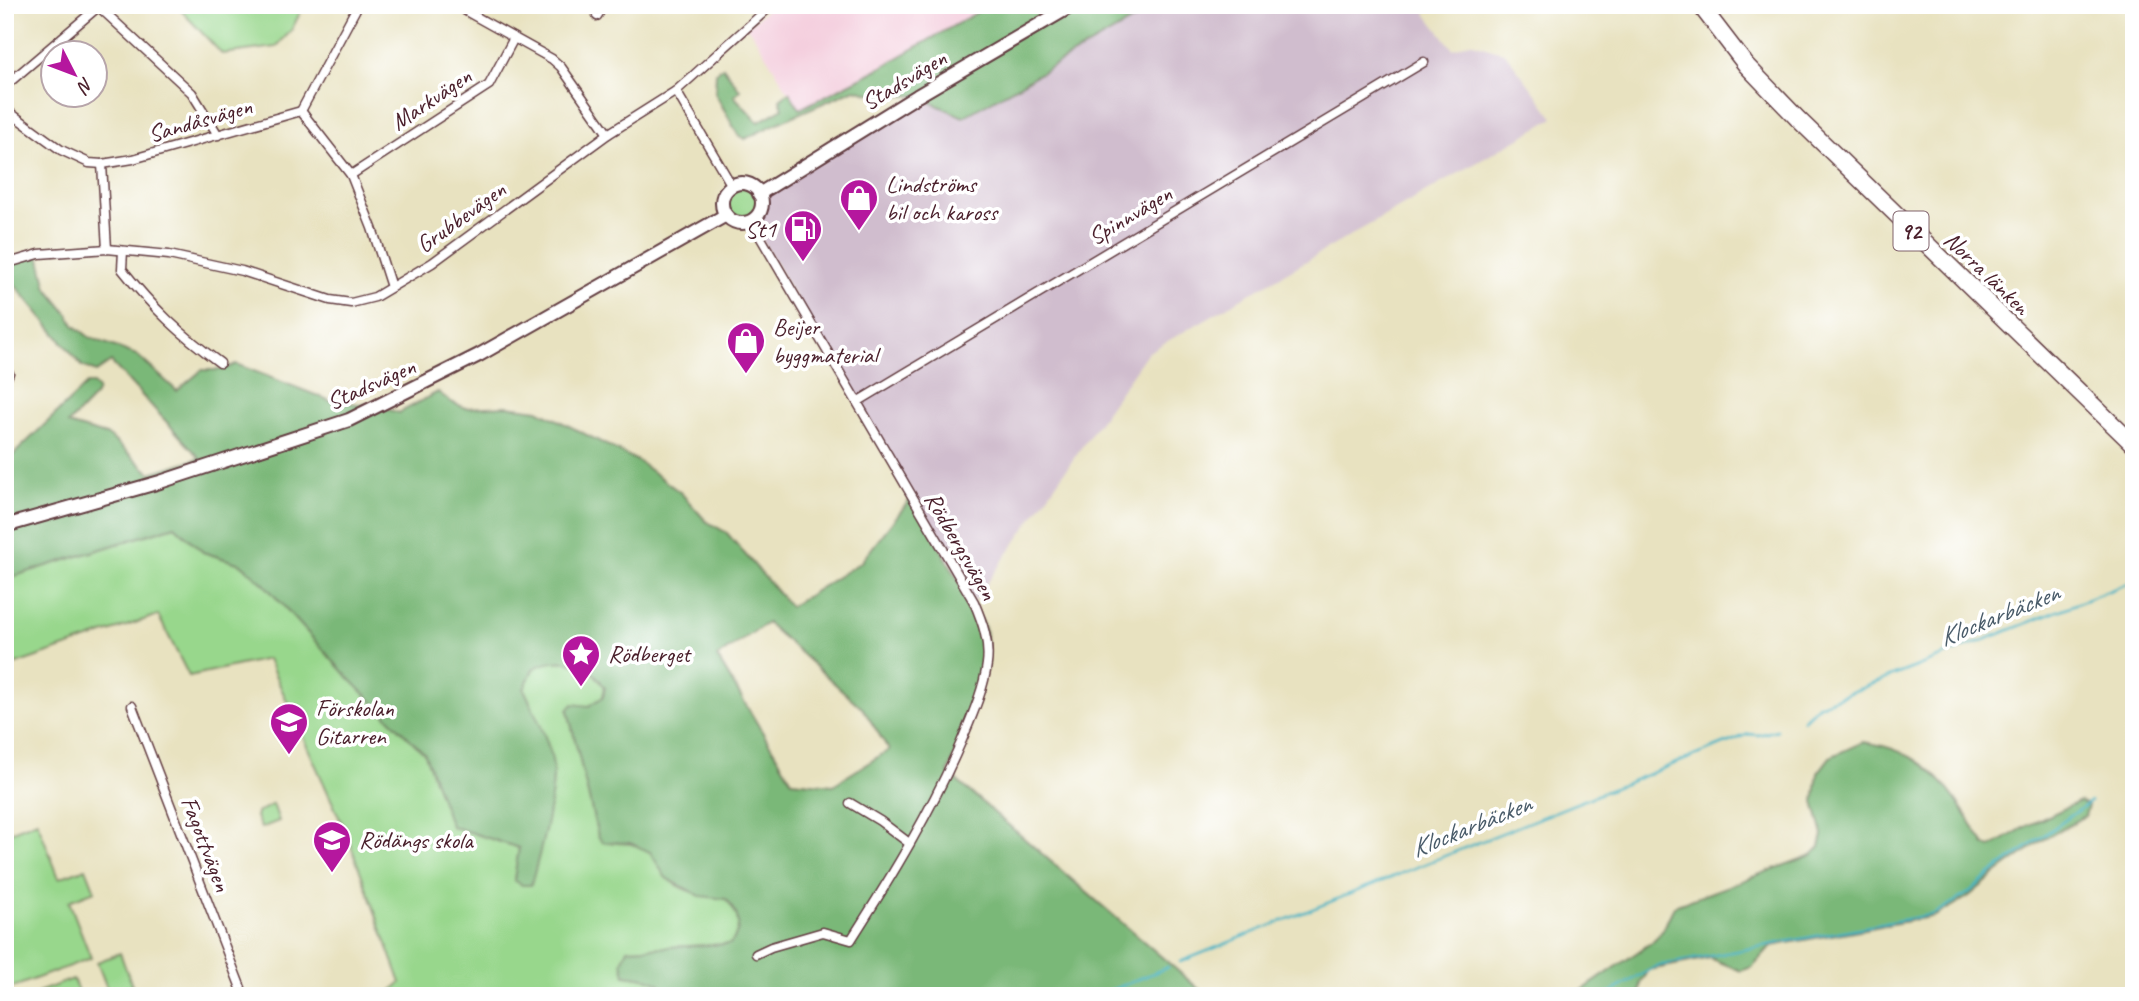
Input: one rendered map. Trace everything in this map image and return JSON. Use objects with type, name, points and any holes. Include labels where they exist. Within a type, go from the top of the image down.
[{"type":"highway","name":"Norra länken","points":[[1700,5],[1746,65],[1789,110],[2134,445]]},
{"type":"main road","name":"Stadsvägen","points":[[759,194],[917,96],[1073,5]]},
{"type":"main road","points":[[750,185],[759,194],[761,209],[751,221],[734,222],[726,215],[722,200],[732,186],[750,185]]},
{"type":"main road","name":"Stadsvägen","points":[[5,526],[160,482],[349,419],[467,361],[726,215]]},
{"type":"street","points":[[358,5],[301,111],[351,175],[391,287]]},
{"type":"street","points":[[455,5],[552,59],[561,67],[608,134]]},
{"type":"street","points":[[597,16],[604,5]]},
{"type":"street","points":[[5,86],[98,6],[192,93],[218,135]]},
{"type":"street","name":"Grubbevägen","points":[[5,264],[52,253],[107,249],[169,255],[206,262],[340,302],[351,303],[375,297],[432,262],[608,134],[676,91],[771,6]]},
{"type":"street","name":"Markvägen","points":[[351,175],[489,85],[514,38]]},
{"type":"street","name":"Spinnvägen","points":[[857,402],[1424,62]]},
{"type":"street","points":[[676,91],[732,186]]},
{"type":"street","name":"Sandåsvägen","points":[[5,109],[47,141],[75,158],[102,164],[133,159],[301,111]]},
{"type":"street","points":[[102,164],[107,249]]},
{"type":"street","name":"Rödbergsvägen","points":[[751,221],[974,602],[985,628],[988,663],[974,712],[947,773],[851,940],[823,932],[756,954]]},
{"type":"street","points":[[124,251],[122,269],[149,303],[182,335],[220,363]]},
{"type":"street","points":[[5,366],[9,373],[5,382]]},
{"type":"street","name":"Fagottvägen","points":[[132,706],[244,996]]},
{"type":"street","points":[[850,803],[909,843]]},
{"type":"shaded area","points":[[772,5],[990,5],[878,69],[799,109],[747,27]]},
{"type":"shaded area","points":[[1160,5],[1419,5],[1453,49],[1470,42],[1505,53],[1554,118],[1147,353],[974,602],[751,221],[761,209],[759,194],[917,96],[963,117]]},
{"type":"green space","points":[[176,5],[304,5],[291,31],[276,47],[222,54]]},
{"type":"green space","points":[[990,5],[1060,5],[940,81],[1073,5],[1160,5],[963,117],[917,96],[876,95],[855,89],[745,139],[738,135],[715,93],[716,73],[723,67],[740,90],[734,96],[758,122],[783,108],[780,99],[789,92],[800,109],[878,69]]},
{"type":"green space","points":[[742,187],[753,192],[758,203],[753,214],[742,219],[731,214],[726,203],[731,192]]},
{"type":"green space","points":[[39,254],[47,288],[74,325],[89,337],[137,355],[177,391],[202,370],[222,370],[236,364],[331,401],[378,406],[399,413],[438,392],[465,408],[507,406],[538,410],[638,461],[681,493],[706,521],[727,533],[790,607],[861,562],[912,497],[985,628],[988,663],[948,773],[1207,996],[667,996],[657,982],[625,975],[622,962],[628,949],[730,944],[737,932],[738,921],[726,899],[700,896],[666,878],[650,852],[630,843],[602,842],[598,836],[568,710],[573,704],[589,706],[603,697],[605,687],[589,669],[568,662],[546,663],[533,669],[524,689],[546,738],[553,768],[553,784],[531,885],[522,885],[514,880],[519,848],[451,826],[425,754],[344,673],[264,584],[241,564],[203,552],[175,526],[5,579],[5,460],[87,384],[93,384],[98,389],[96,395],[68,424],[109,436],[150,473],[200,458],[111,362],[96,372],[82,366],[5,273],[5,264]],"holes":[[[767,623],[863,709],[889,750],[833,785],[792,781],[717,657]]]},
{"type":"green space","points":[[175,526],[203,552],[241,564],[264,584],[344,673],[425,754],[451,826],[519,848],[514,879],[549,804],[553,772],[546,739],[524,689],[533,669],[547,661],[569,662],[591,670],[605,687],[603,697],[589,707],[568,711],[598,836],[611,842],[644,848],[654,857],[665,876],[677,886],[702,895],[726,899],[738,921],[737,932],[730,944],[628,949],[625,975],[657,982],[667,996],[384,996],[401,983],[347,835],[268,659],[189,676],[158,615],[5,668],[5,579]]},
{"type":"green space","points":[[1863,742],[1906,754],[1923,765],[1949,791],[1985,845],[1991,847],[2025,827],[2080,801],[2088,805],[2085,816],[2041,841],[1968,897],[1935,916],[1771,946],[1752,967],[1741,971],[1710,958],[1649,970],[1641,983],[1638,996],[1574,996],[1652,942],[1663,930],[1674,906],[1812,855],[1820,847],[1823,835],[1814,802],[1818,773],[1830,757]]},
{"type":"green space","points":[[273,804],[279,821],[261,828],[257,813]]},
{"type":"green space","points":[[37,821],[59,878],[86,868],[95,891],[69,901],[91,958],[11,988],[5,973],[5,834]]},
{"type":"green space","points":[[120,953],[136,996],[110,996],[97,962]]},
{"type":"green space","points":[[73,979],[80,996],[40,996],[38,992]]},
{"type":"waterway","name":"Klockarbäcken","points":[[1803,720],[1819,705],[2134,581]]},
{"type":"waterway","name":"Klockarbäcken","points":[[1180,962],[1749,734],[1758,735],[1777,730]]},
{"type":"waterway","points":[[1604,996],[1657,966],[1934,914],[1967,894],[2090,802]]},
{"type":"waterway","name":"Klockarbäcken","points":[[1097,996],[1168,967]]},
{"type":"place","name":"Lindströms bil och kaross","points":[[859,232]]},
{"type":"place","name":"St1","points":[[803,263]]},
{"type":"place","name":"Beijer byggmaterial","points":[[746,375]]},
{"type":"place","name":"Rödberget","points":[[581,688]]},
{"type":"place","name":"Förskolan Gitarren","points":[[289,756]]},
{"type":"place","name":"Rödängs skola","points":[[332,874]]}]
